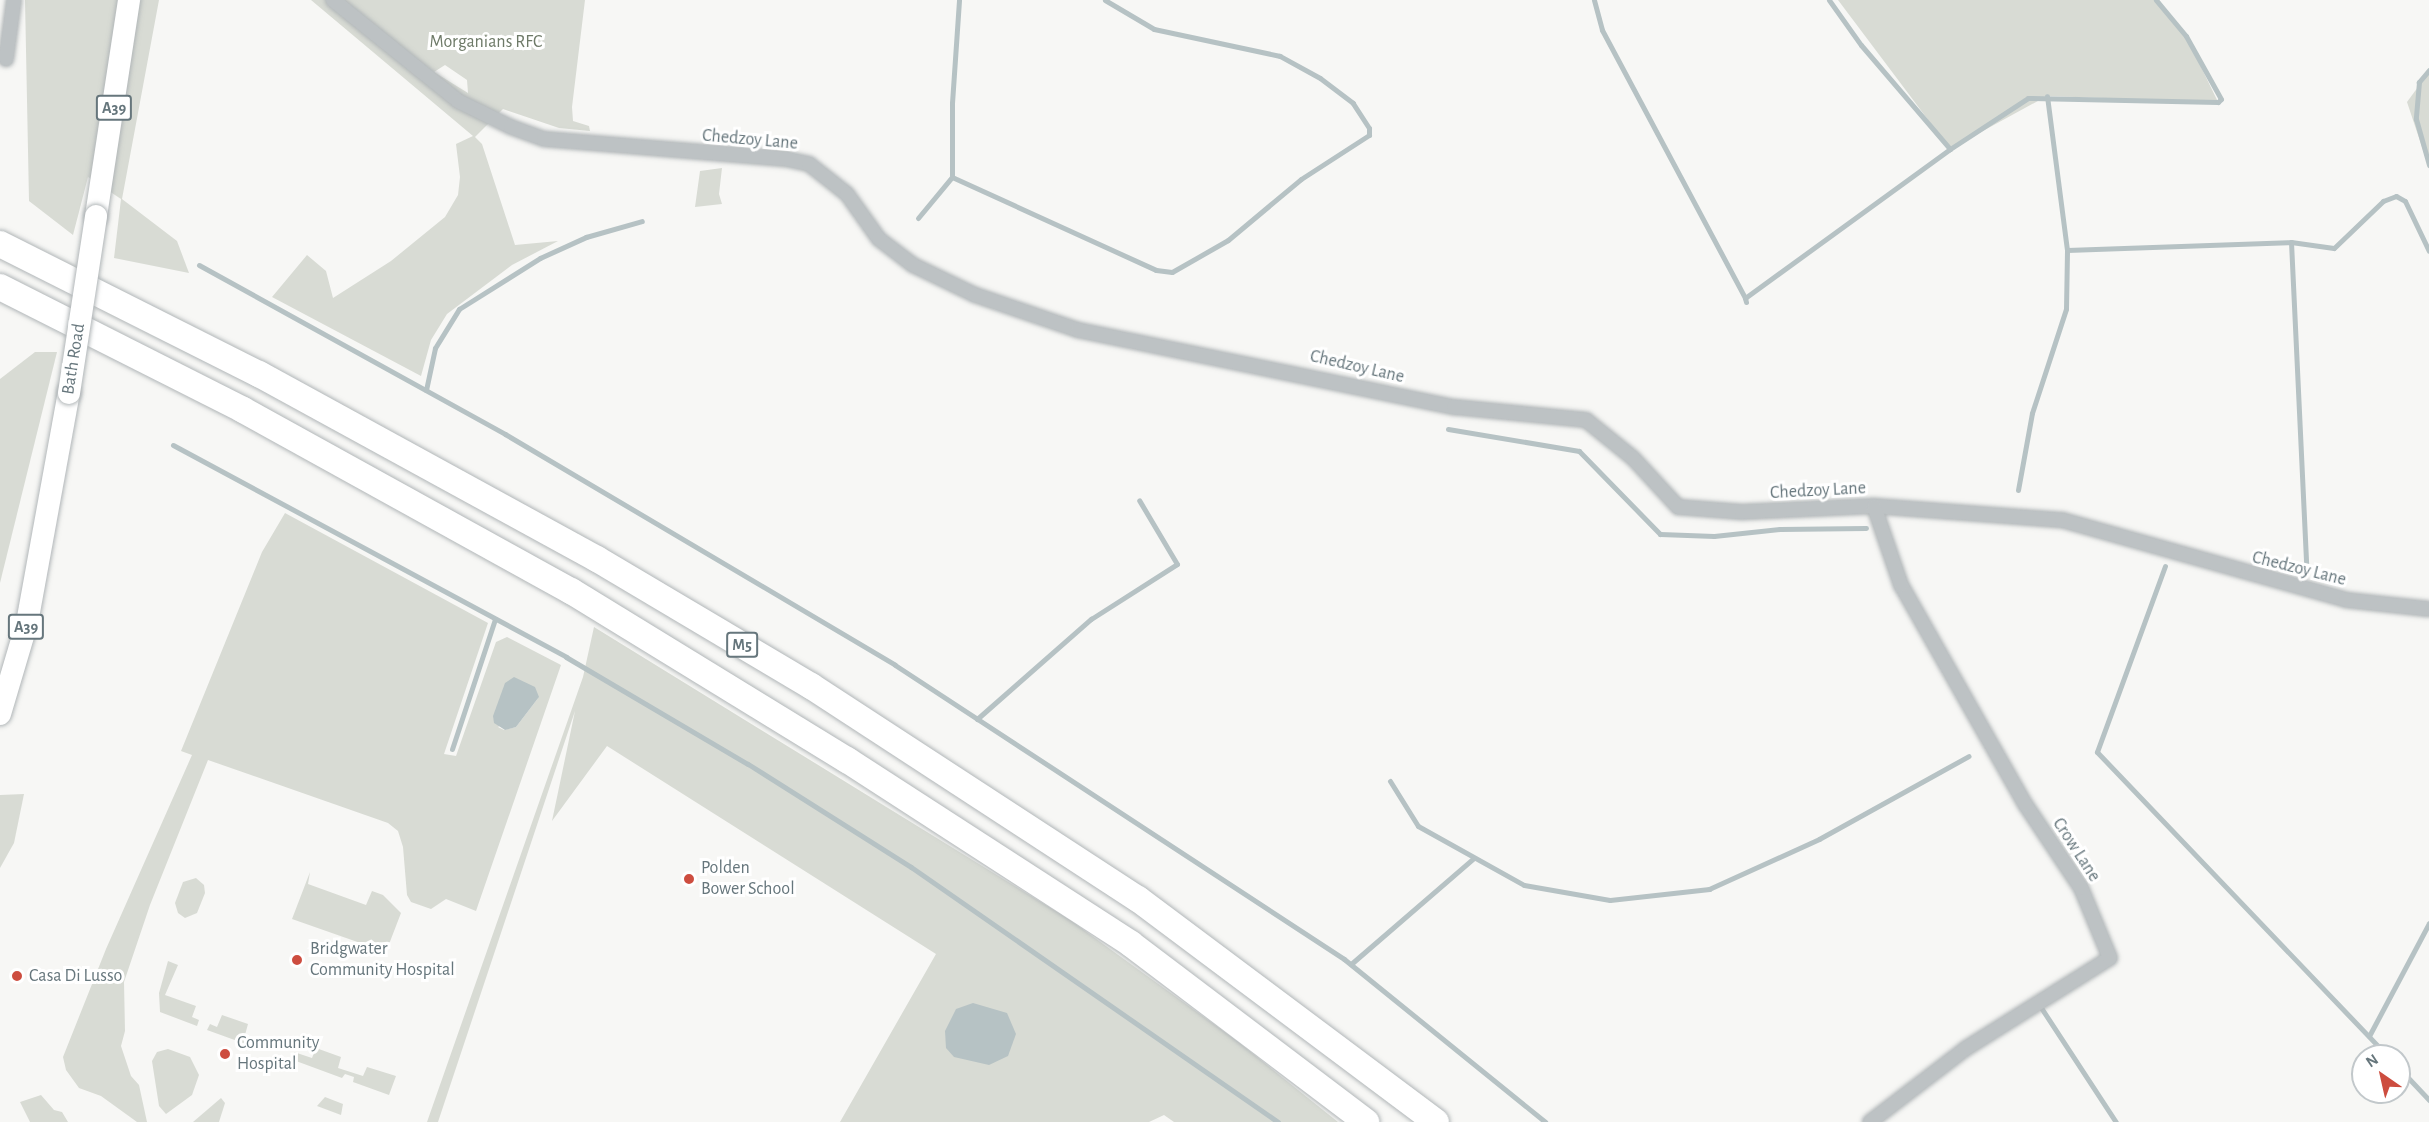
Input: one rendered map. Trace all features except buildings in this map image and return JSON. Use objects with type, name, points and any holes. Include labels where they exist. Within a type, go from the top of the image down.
[{"type":"highway","name":"M5","points":[[0,244],[279,385],[597,559],[812,686],[1138,899],[1436,1122]]},
{"type":"highway","name":"M5","points":[[0,287],[243,410],[591,603],[847,760],[1131,944],[1366,1122]]},
{"type":"main road","name":"Bath Road","points":[[0,714],[27,623],[69,393],[129,0]]},
{"type":"street","points":[[6,59],[14,0]]},
{"type":"street","name":"Chedzoy Lane","points":[[333,0],[429,79],[482,116],[544,139],[786,159],[809,164],[841,188],[879,238],[913,265],[975,295],[1078,330],[1454,407],[1586,420],[1633,458],[1678,507],[1742,512],[1874,506],[2062,520],[2346,600],[2429,609]]},
{"type":"street","name":"Crow Lane","points":[[1870,1122],[1965,1049],[2110,958],[2081,888],[2025,804],[1901,585],[1874,506]]},
{"type":"green space","points":[[25,0],[159,0],[122,199],[177,241],[189,273],[114,258],[121,199],[88,177],[73,235],[29,201]]},
{"type":"green space","name":"Morganians RFC","points":[[311,0],[585,0],[572,107],[573,121],[589,126],[590,131],[559,128],[503,109],[475,137],[482,144],[515,245],[558,241],[512,265],[447,314],[431,340],[421,376],[272,297],[307,255],[326,271],[333,298],[391,261],[445,217],[458,195],[460,177],[456,144],[473,136]],"holes":[[[445,65],[467,80],[468,93],[434,72]]]},
{"type":"green space","points":[[1838,0],[2159,0],[2186,36],[2218,102],[2047,96],[1950,149]]},
{"type":"green space","points":[[2429,72],[2429,168],[2407,102]]},
{"type":"green space","points":[[722,168],[719,194],[722,204],[695,207],[700,171]]},
{"type":"green space","points":[[35,352],[57,352],[0,583],[0,379]]},
{"type":"green space","points":[[285,513],[488,623],[444,754],[456,756],[496,642],[507,637],[561,665],[476,911],[446,899],[431,909],[411,902],[407,895],[403,847],[398,831],[388,823],[208,760],[150,905],[124,982],[125,1031],[121,1046],[131,1076],[139,1085],[147,1122],[137,1122],[101,1096],[79,1088],[66,1070],[63,1057],[106,949],[192,755],[181,751],[262,552]],"holes":[[[539,697],[516,727],[504,730],[498,727]]]},
{"type":"green space","points":[[594,627],[1070,920],[1237,1041],[1338,1122],[1174,1122],[1164,1115],[1149,1122],[840,1122],[936,954],[607,746],[552,821],[575,711],[438,1122],[427,1122],[583,677]]},
{"type":"green space","points":[[24,794],[14,843],[0,868],[0,795]]},
{"type":"green space","points":[[310,872],[308,884],[366,905],[372,891],[383,895],[401,913],[386,952],[292,919]]},
{"type":"green space","points":[[196,878],[204,885],[205,893],[197,913],[185,918],[178,913],[175,903],[183,882]]},
{"type":"green space","points":[[168,961],[178,965],[165,995],[196,1006],[192,1017],[199,1020],[197,1026],[160,1012],[159,993]]},
{"type":"green space","points":[[222,1015],[248,1024],[245,1035],[261,1041],[254,1047],[207,1030],[210,1024],[217,1027]]},
{"type":"green space","points":[[316,1048],[341,1057],[338,1068],[363,1076],[367,1067],[396,1076],[389,1095],[353,1082],[354,1077],[345,1074],[342,1078],[296,1061],[294,1052],[312,1058]]},
{"type":"green space","points":[[168,1049],[190,1057],[199,1075],[192,1095],[166,1114],[159,1106],[152,1061],[157,1052]]},
{"type":"green space","points":[[41,1095],[54,1110],[62,1112],[68,1122],[30,1122],[20,1102]]},
{"type":"green space","points":[[325,1097],[343,1104],[341,1115],[317,1106]]},
{"type":"green space","points":[[221,1098],[225,1103],[219,1122],[193,1122]]},
{"type":"shaded area","points":[[514,677],[535,687],[539,697],[516,727],[505,730],[494,723],[493,716],[505,683]]},
{"type":"shaded area","points":[[973,1003],[1007,1013],[1016,1034],[1008,1056],[989,1065],[954,1057],[946,1048],[945,1031],[956,1009]]},
{"type":"waterway","points":[[918,218],[952,177],[952,103],[959,0]]},
{"type":"waterway","points":[[952,177],[1156,270],[1172,272],[1228,240],[1301,179],[1369,135],[1369,128],[1353,103],[1320,78],[1280,56],[1154,29],[1105,0]]},
{"type":"waterway","points":[[1594,0],[1602,30],[1745,298]]},
{"type":"waterway","points":[[1829,0],[1861,45],[1950,149]]},
{"type":"waterway","points":[[1746,302],[1745,298],[1950,149],[2028,98],[2218,102],[2221,99],[2186,36],[2156,0]]},
{"type":"waterway","points":[[2429,70],[2419,82],[2416,119],[2429,165]]},
{"type":"waterway","points":[[2018,490],[2032,413],[2066,309],[2067,250],[2047,96]]},
{"type":"waterway","points":[[2067,250],[2291,242],[2334,248],[2383,201],[2396,196],[2405,201],[2429,251]]},
{"type":"waterway","points":[[426,390],[435,348],[459,309],[540,258],[586,237],[642,221]]},
{"type":"waterway","points":[[2291,242],[2306,564]]},
{"type":"waterway","points":[[199,265],[505,434],[895,665],[1344,959],[1545,1122]]},
{"type":"waterway","points":[[1448,429],[1579,451],[1660,534],[1714,536],[1780,529],[1866,528]]},
{"type":"waterway","points":[[173,445],[566,657],[748,764],[911,867],[1278,1122]]},
{"type":"waterway","points":[[977,719],[1091,619],[1177,564],[1139,500]]},
{"type":"waterway","points":[[2165,566],[2097,752],[2377,1044]]},
{"type":"waterway","points":[[452,749],[495,619]]},
{"type":"waterway","points":[[1390,781],[1418,826],[1524,885],[1610,900],[1709,889],[1819,839],[1969,756]]},
{"type":"waterway","points":[[1351,964],[1474,858]]},
{"type":"waterway","points":[[2369,1036],[2429,923]]},
{"type":"waterway","points":[[2038,1003],[2116,1122]]},
{"type":"waterway","points":[[2411,1081],[2429,1100]]},
{"type":"place","name":"Polden Bower School","points":[[689,879]]},
{"type":"place","name":"Bridgwater Community Hospital","points":[[297,960]]},
{"type":"place","name":"Casa Di Lusso","points":[[17,976]]},
{"type":"place","name":"Community Hospital","points":[[225,1054]]}]
